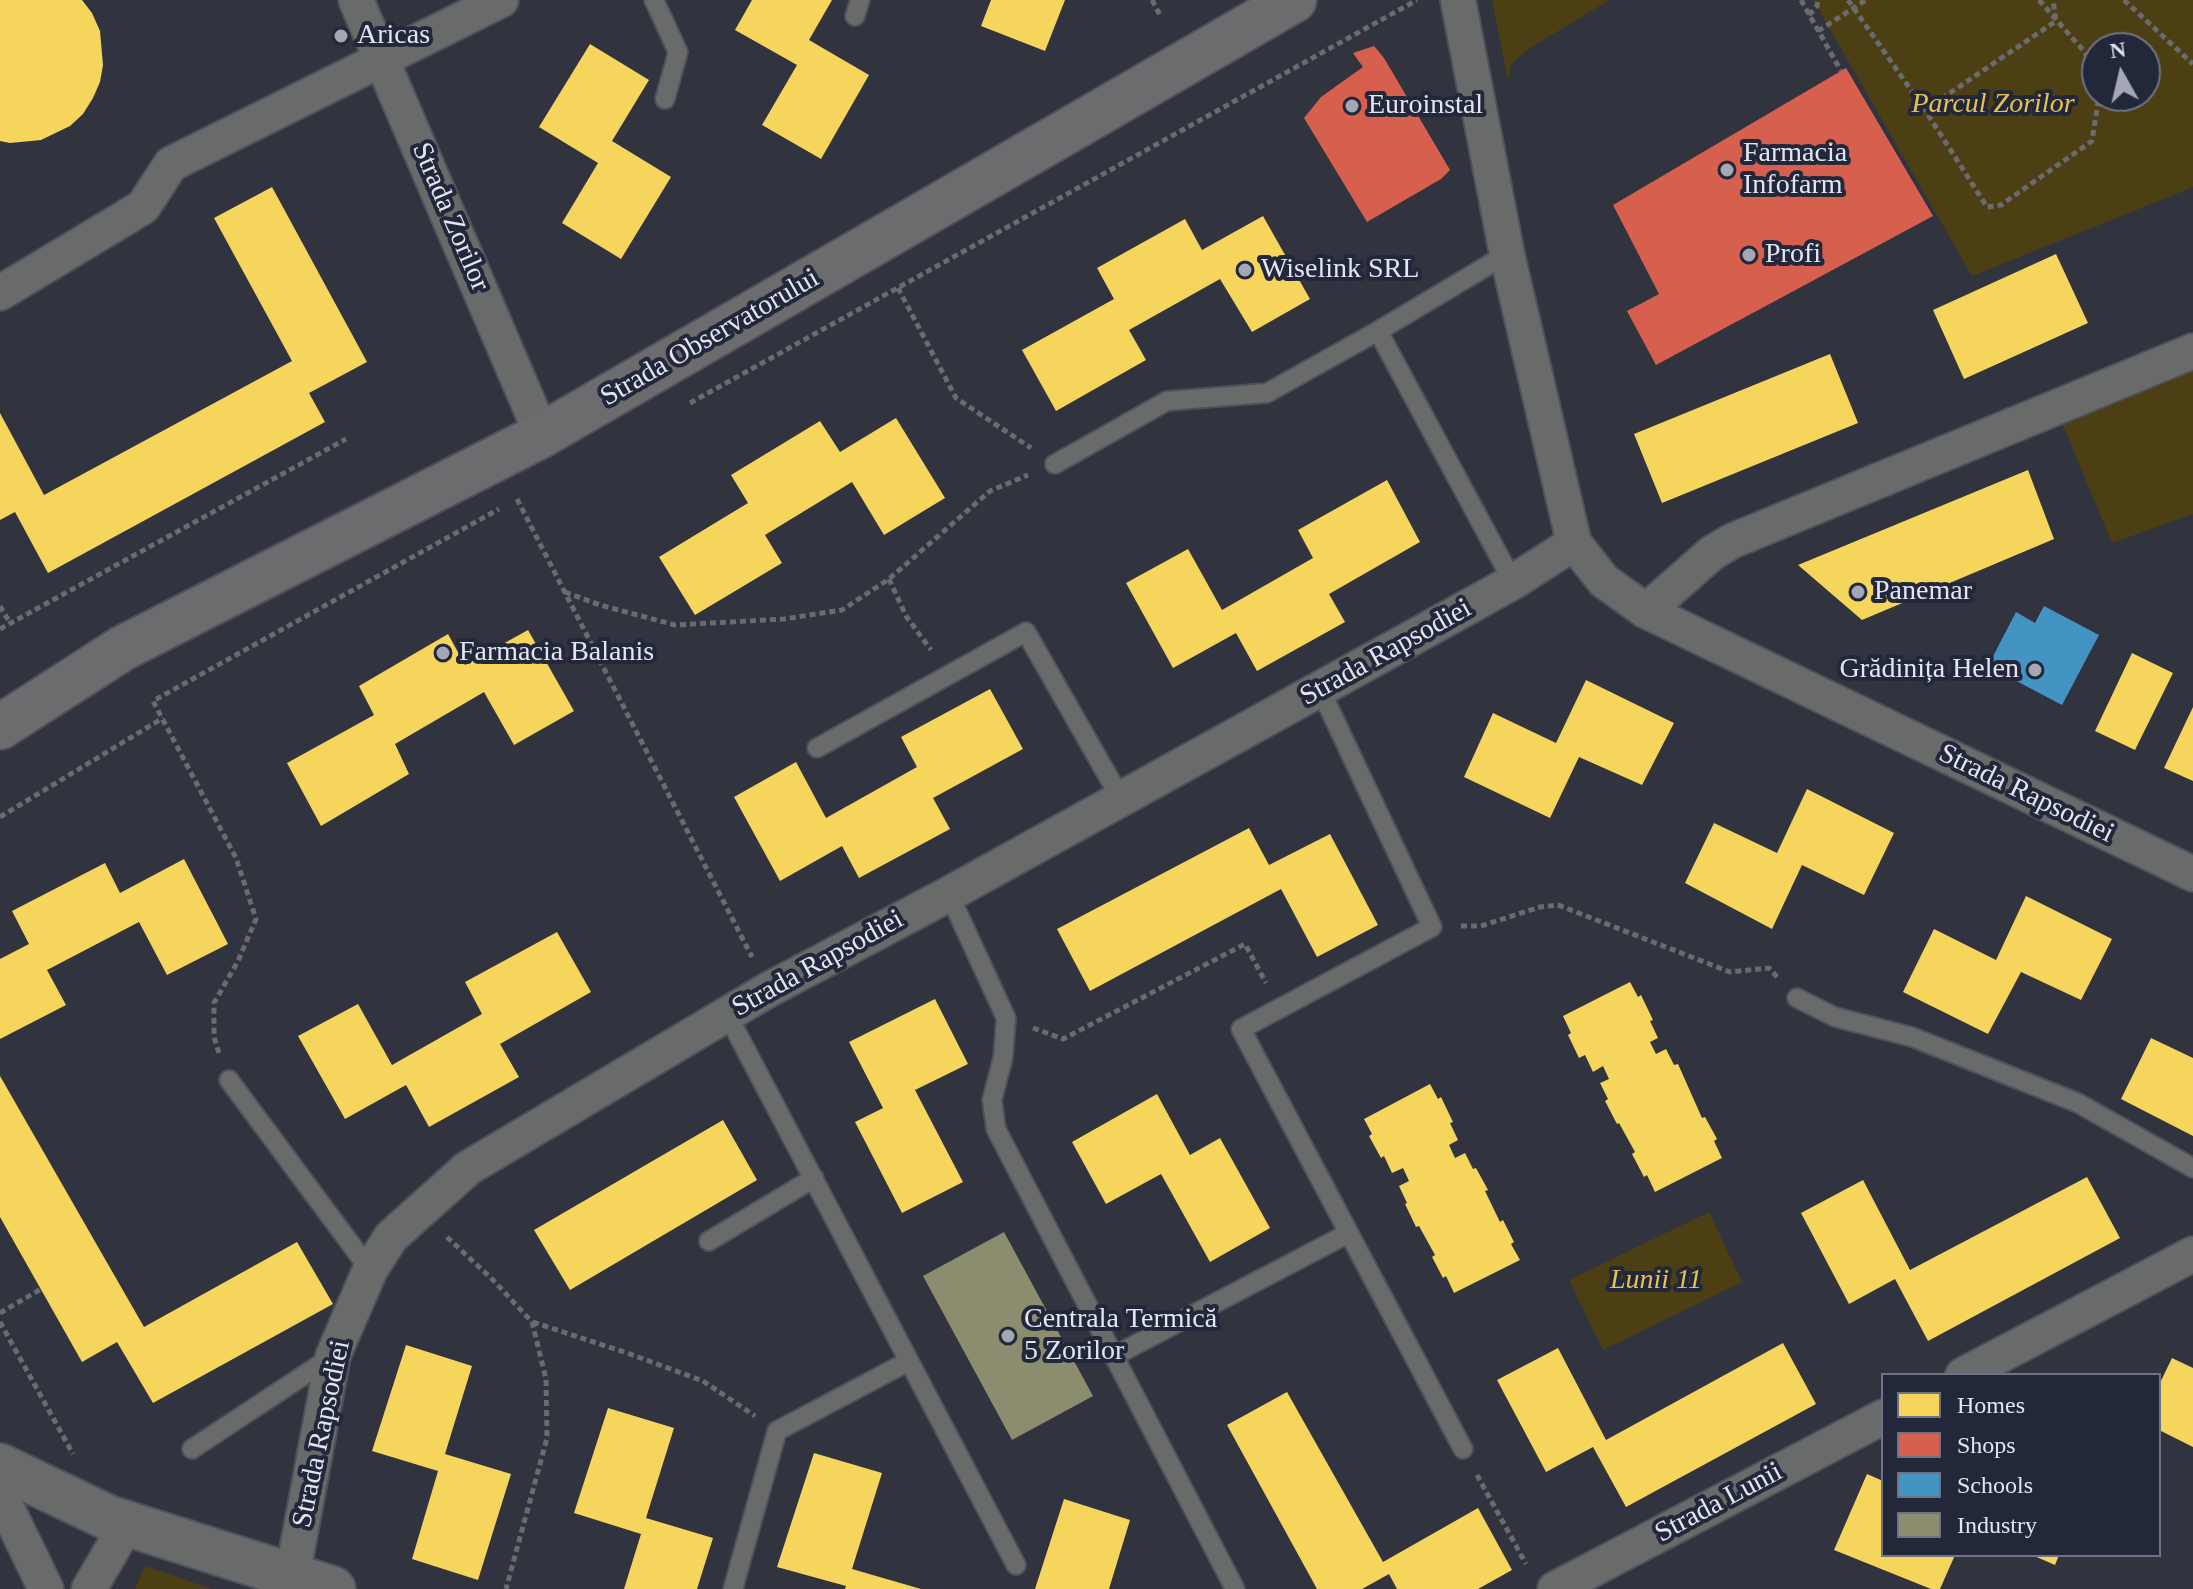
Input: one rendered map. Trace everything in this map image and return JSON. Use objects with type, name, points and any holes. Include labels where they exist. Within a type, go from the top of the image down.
[{"type":"main road","name":"Strada Observatorului","points":[[0,727],[114,654],[542,435],[1294,0]]},
{"type":"main road","name":"Strada Observatorului","points":[[0,696],[41,677],[114,654]]},
{"type":"street","name":"Strada Zorilor","points":[[356,0],[542,435]]},
{"type":"street","points":[[0,293],[143,207],[171,164],[501,0]]},
{"type":"street","name":"Strada Rapsodiei","points":[[1458,0],[1507,254],[1574,543],[1604,581],[1646,611],[2193,874]]},
{"type":"street","points":[[1646,611],[1712,553],[1732,541],[2193,351]]},
{"type":"street","name":"Strada Rapsodiei","points":[[292,1577],[333,1356],[370,1270],[391,1237],[468,1168],[768,990],[949,894],[1513,582],[1574,543]]},
{"type":"street","points":[[1967,1373],[2193,1254]]},
{"type":"street","name":"Strada Lunii","points":[[1543,1582],[1881,1418]]},
{"type":"street","points":[[0,1466],[118,1521],[333,1589]]},
{"type":"street","points":[[0,1494],[46,1589]]},
{"type":"street","points":[[89,1589],[118,1521]]},
{"type":"lane","points":[[654,0],[678,52],[665,99]]},
{"type":"lane","points":[[1055,464],[1167,401],[1267,393],[1507,254]]},
{"type":"lane","points":[[1378,331],[1513,582]]},
{"type":"lane","points":[[817,748],[1026,632],[1121,799]]},
{"type":"lane","points":[[1320,689],[1432,927],[1241,1029],[1463,1449]]},
{"type":"lane","points":[[949,894],[1006,1018],[1003,1058],[992,1100],[996,1129],[1235,1589]]},
{"type":"lane","points":[[1797,998],[1835,1017],[1912,1037],[2078,1103],[2193,1168]]},
{"type":"lane","points":[[727,1014],[1016,1565]]},
{"type":"lane","points":[[229,1080],[370,1270]]},
{"type":"lane","points":[[709,1241],[814,1178]]},
{"type":"lane","points":[[1114,1356],[1349,1233]]},
{"type":"lane","points":[[192,1449],[333,1356]]},
{"type":"lane","points":[[733,1589],[777,1431],[909,1361]]},
{"type":"path","points":[[1152,0],[1161,17]]},
{"type":"path","points":[[680,409],[1417,0]]},
{"type":"path","points":[[1801,0],[1841,71]]},
{"type":"path","points":[[1809,15],[1818,0]]},
{"type":"path","points":[[1848,0],[1925,110],[1987,207],[2001,205],[2092,141],[2097,112]]},
{"type":"path","points":[[1818,31],[1866,0]]},
{"type":"path","points":[[2039,0],[2081,48]]},
{"type":"path","points":[[2053,0],[2056,21]]},
{"type":"path","points":[[2124,0],[2193,64]]},
{"type":"path","points":[[1925,110],[2056,21]]},
{"type":"path","points":[[898,288],[956,398],[1055,464]]},
{"type":"path","points":[[0,629],[346,439]]},
{"type":"path","points":[[565,592],[675,625],[784,619],[842,610],[889,579],[990,491],[1055,464]]},
{"type":"path","points":[[517,499],[768,990]]},
{"type":"path","points":[[229,1080],[214,1037],[214,1003],[238,961],[256,919],[236,858],[153,701],[504,506]]},
{"type":"path","points":[[889,579],[906,616],[927,646],[953,673]]},
{"type":"path","points":[[0,606],[10,623]]},
{"type":"path","points":[[0,817],[163,717]]},
{"type":"path","points":[[1432,927],[1481,926],[1540,907],[1558,905],[1730,972],[1769,968],[1797,998]]},
{"type":"path","points":[[1063,1039],[1245,944],[1280,1008]]},
{"type":"path","points":[[420,1212],[493,1280],[532,1322],[703,1381],[777,1431]]},
{"type":"path","points":[[0,1313],[41,1289]]},
{"type":"path","points":[[0,1322],[118,1521]]},
{"type":"path","points":[[506,1589],[547,1438],[546,1379],[532,1322]]},
{"type":"path","points":[[1463,1449],[1543,1582]]},
{"type":"green space","points":[[1492,0],[1609,0],[1529,49],[1512,63],[1508,81]]},
{"type":"green space","name":"Parcul Zorilor","points":[[1813,0],[2193,0],[2193,187],[1972,276]]},
{"type":"green space","points":[[2193,367],[2193,514],[2112,543],[2062,423]]},
{"type":"green space","name":"Lunii 11","points":[[1709,1212],[1742,1282],[1603,1350],[1569,1280]]},
{"type":"green space","points":[[145,1566],[212,1589],[135,1589]]},
{"type":"building: Homes","points":[[0,0],[82,0],[100,31],[103,65],[93,98],[83,114],[70,126],[41,140],[0,141]]},
{"type":"building: Homes","points":[[752,0],[832,0],[809,40],[869,75],[821,159],[762,125],[797,65],[735,30]]},
{"type":"building: Homes","points":[[991,0],[1065,0],[1045,51],[981,26]]},
{"type":"building: Homes","points":[[590,44],[649,80],[612,141],[671,177],[621,259],[562,223],[598,163],[539,127]]},
{"type":"building: Homes","points":[[272,187],[367,362],[309,393],[325,422],[48,573],[15,512],[0,520],[0,413],[44,495],[292,361],[214,218]]},
{"type":"building: Homes","points":[[1263,216],[1310,299],[1252,332],[1220,279],[1129,330],[1146,360],[1056,411],[1022,350],[1114,299],[1097,268],[1185,219],[1202,250]]},
{"type":"building: Homes","points":[[2056,254],[2088,323],[1964,379],[1933,310]]},
{"type":"building: Homes","points":[[1830,354],[1858,423],[1662,503],[1634,434]]},
{"type":"building: Homes","points":[[896,418],[945,498],[884,535],[852,482],[765,535],[782,563],[695,615],[659,557],[748,503],[731,475],[820,421],[840,452]]},
{"type":"building: Homes","points":[[2028,470],[2054,539],[1862,620],[1798,565]]},
{"type":"building: Homes","points":[[1387,480],[1420,542],[1329,594],[1345,622],[1257,671],[1236,633],[1173,668],[1126,583],[1188,549],[1222,610],[1313,558],[1298,530]]},
{"type":"building: Homes","points":[[528,630],[574,711],[514,745],[484,692],[395,744],[409,774],[321,826],[287,763],[374,715],[359,686],[448,634],[465,665]]},
{"type":"building: Homes","points":[[2132,653],[2173,673],[2135,750],[2095,731]]},
{"type":"building: Homes","points":[[1586,680],[1674,723],[1642,785],[1579,757],[1550,818],[1464,777],[1493,713],[1556,743]]},
{"type":"building: Homes","points":[[990,689],[1023,749],[933,798],[950,829],[859,878],[842,846],[780,881],[734,797],[796,762],[826,818],[917,767],[901,737]]},
{"type":"building: Homes","points":[[2193,707],[2193,781],[2164,768]]},
{"type":"building: Homes","points":[[1807,789],[1894,833],[1864,895],[1802,865],[1772,929],[1685,883],[1714,823],[1777,853]]},
{"type":"building: Homes","points":[[1249,828],[1269,865],[1330,834],[1378,925],[1317,957],[1281,889],[1090,991],[1057,929]]},
{"type":"building: Homes","points":[[184,859],[228,944],[167,975],[139,922],[47,970],[66,1005],[0,1039],[0,959],[29,944],[12,911],[105,863],[120,893]]},
{"type":"building: Homes","points":[[2026,896],[2112,939],[2081,1000],[2021,972],[1988,1034],[1903,992],[1934,929],[1996,960]]},
{"type":"building: Homes","points":[[557,932],[591,992],[500,1044],[519,1077],[429,1127],[406,1085],[345,1119],[298,1036],[358,1004],[392,1065],[482,1014],[465,982]]},
{"type":"building: Homes","points":[[1630,982],[1638,997],[1641,995],[1653,1020],[1650,1021],[1658,1038],[1650,1042],[1656,1054],[1666,1049],[1674,1065],[1678,1064],[1702,1118],[1705,1117],[1717,1139],[1714,1141],[1722,1158],[1655,1192],[1647,1175],[1644,1177],[1632,1154],[1635,1152],[1605,1101],[1608,1099],[1600,1083],[1609,1079],[1603,1066],[1593,1072],[1585,1055],[1579,1058],[1563,1016]]},
{"type":"building: Homes","points":[[935,999],[968,1064],[915,1090],[963,1182],[902,1213],[855,1122],[883,1108],[849,1042]]},
{"type":"building: Homes","points":[[2151,1038],[2193,1058],[2193,1136],[2121,1099]]},
{"type":"building: Homes","points":[[0,1076],[144,1327],[297,1242],[333,1304],[153,1403],[117,1342],[82,1362],[0,1217]]},
{"type":"building: Homes","points":[[1430,1084],[1438,1099],[1441,1097],[1453,1122],[1450,1123],[1458,1140],[1449,1145],[1455,1158],[1465,1153],[1473,1169],[1476,1168],[1520,1260],[1454,1293],[1446,1276],[1443,1278],[1432,1257],[1435,1255],[1405,1204],[1399,1186],[1409,1181],[1403,1168],[1392,1173],[1369,1136],[1372,1134],[1364,1119]]},
{"type":"building: Homes","points":[[1157,1094],[1190,1155],[1220,1138],[1270,1228],[1210,1262],[1161,1174],[1106,1204],[1072,1142]]},
{"type":"building: Homes","points":[[723,1120],[757,1180],[570,1290],[534,1230]]},
{"type":"building: Homes","points":[[2087,1177],[2120,1238],[1928,1341],[1895,1279],[1849,1304],[1801,1213],[1863,1180],[1910,1270]]},
{"type":"building: Homes","points":[[1783,1343],[1816,1404],[1626,1507],[1593,1447],[1546,1472],[1497,1380],[1558,1348],[1606,1440]]},
{"type":"building: Homes","points":[[406,1345],[472,1366],[445,1454],[511,1474],[478,1580],[412,1559],[438,1471],[372,1451]]},
{"type":"building: Homes","points":[[2172,1358],[2193,1368],[2193,1447],[2161,1431],[2161,1381]]},
{"type":"building: Homes","points":[[1287,1392],[1383,1562],[1478,1508],[1512,1570],[1478,1589],[1397,1589],[1389,1574],[1362,1589],[1317,1589],[1227,1425]]},
{"type":"building: Homes","points":[[608,1408],[674,1428],[646,1518],[713,1538],[697,1589],[624,1589],[641,1534],[574,1513]]},
{"type":"building: Homes","points":[[814,1453],[882,1473],[852,1569],[921,1589],[845,1589],[846,1586],[777,1567]]},
{"type":"building: Homes","points":[[1867,1474],[1881,1480],[1881,1557],[1954,1557],[1940,1589],[1931,1589],[1834,1550]]},
{"type":"building: Homes","points":[[1064,1499],[1130,1520],[1109,1589],[1035,1589]]},
{"type":"building: Homes","points":[[2037,1557],[2058,1557],[2055,1565]]},
{"type":"building: Shops","points":[[1374,46],[1450,170],[1441,179],[1367,222],[1304,118],[1321,97],[1363,67],[1353,53]]},
{"type":"building: Shops","name":"Profi","points":[[1846,68],[1933,216],[1656,365],[1627,311],[1659,294],[1613,205]]},
{"type":"building: Schools","points":[[2044,606],[2099,635],[2062,705],[1988,666],[2016,612],[2035,623]]},
{"type":"building: Industry","name":"Centrala Termică 5 Zorilor","points":[[1004,1232],[1093,1396],[1012,1440],[923,1276]]},
{"type":"place","name":"Aricas","points":[[341,36]]},
{"type":"place","name":"Euroinstal","points":[[1352,106]]},
{"type":"place","name":"Farmacia Infofarm","points":[[1727,170]]},
{"type":"place","name":"Profi","points":[[1749,255]]},
{"type":"place","name":"Wiselink SRL","points":[[1245,270]]},
{"type":"place","name":"Panemar","points":[[1858,592]]},
{"type":"place","name":"Farmacia Balanis","points":[[443,653]]},
{"type":"place","name":"Grădinița Helen","points":[[2035,670]]},
{"type":"place","name":"Centrala Termică 5 Zorilor","points":[[1008,1336]]}]
